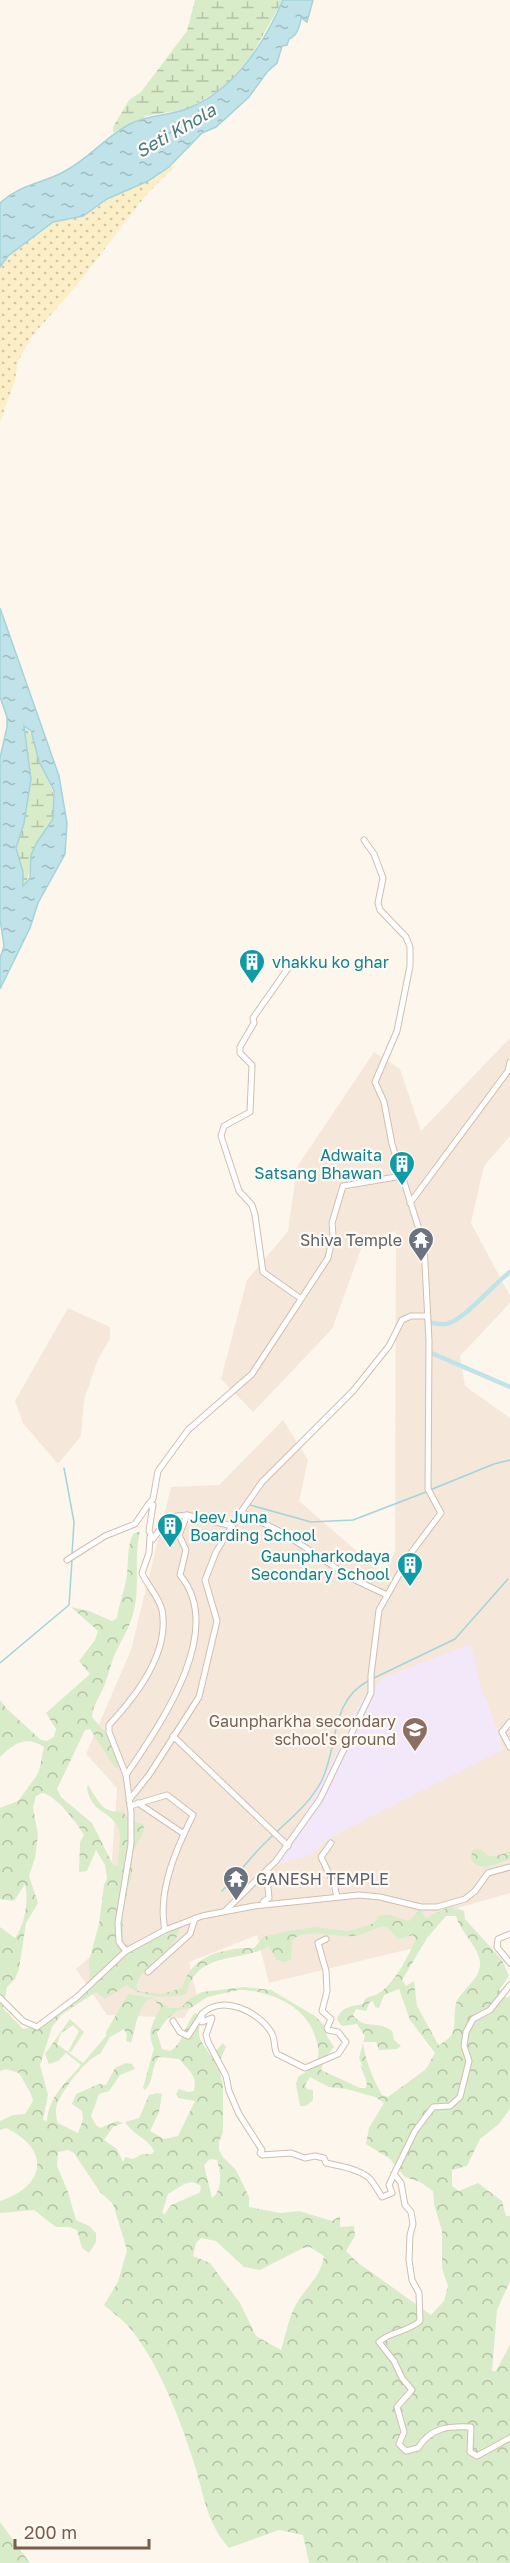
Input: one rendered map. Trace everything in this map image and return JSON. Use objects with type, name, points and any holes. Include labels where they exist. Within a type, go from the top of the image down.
[{"type":"street","points":[[225,1911],[276,1861],[320,1799],[371,1693],[379,1610],[411,1553],[441,1513],[428,1489],[429,1341],[424,1245],[392,1144],[384,1102],[375,1082],[397,1031],[410,966],[410,948],[406,937],[380,910],[378,903],[383,879],[374,854],[364,840]]},
{"type":"street","points":[[291,964],[253,1018],[254,1023],[240,1047],[240,1053],[252,1065],[250,1112],[224,1126],[221,1136],[239,1191],[252,1205],[263,1272],[300,1298]]},
{"type":"street","points":[[410,1203],[508,1071],[510,1062]]},
{"type":"street","points":[[67,1560],[105,1536],[135,1524],[153,1499],[158,1471],[188,1430],[252,1374],[328,1258],[333,1235],[332,1223],[343,1186],[402,1176]]},
{"type":"street","points":[[130,1803],[199,1697],[217,1621],[205,1580],[216,1552],[262,1482],[353,1392],[389,1346],[402,1320],[411,1316],[426,1316]]},
{"type":"street","points":[[126,1951],[119,1942],[118,1923],[130,1844],[130,1803],[126,1775],[109,1732],[109,1725],[145,1678],[160,1640],[162,1608],[142,1573],[149,1553],[148,1531],[153,1511],[153,1505],[148,1505]]},
{"type":"street","points":[[241,1512],[285,1534],[351,1578],[387,1595]]},
{"type":"street","points":[[150,1537],[153,1539],[157,1536],[169,1517],[187,1515],[232,1526]]},
{"type":"street","points":[[126,1775],[173,1701],[196,1635],[193,1592],[180,1575],[186,1550],[179,1535],[187,1515]]},
{"type":"street","points":[[510,1722],[502,1732],[510,1747]]},
{"type":"street","points":[[173,1736],[288,1846]]},
{"type":"street","points":[[130,1803],[166,1795],[193,1815],[184,1833],[164,1893],[162,1916],[165,1930]]},
{"type":"street","points":[[138,1803],[184,1833]]},
{"type":"street","points":[[331,1843],[321,1857],[334,1884],[337,1897]]},
{"type":"street","points":[[0,1998],[22,2021],[37,2027],[77,1997],[126,1951],[165,1930],[195,1918],[262,1905],[337,1897],[380,1897],[421,1907],[453,1904],[475,1891],[488,1873],[510,1867]]},
{"type":"street","points":[[262,1905],[269,1898],[267,1879],[269,1873]]},
{"type":"street","points":[[148,1972],[190,1934],[195,1918]]},
{"type":"street","points":[[510,1934],[498,1939],[496,1947],[510,1963]]},
{"type":"street","points":[[173,2021],[180,2032],[188,2036],[206,2010],[228,2006],[244,2008],[271,2031],[277,2054],[305,2068],[338,2054],[346,2042],[338,2032],[328,2030],[332,2019],[322,2011],[327,1991],[326,1971],[318,1943],[326,1939]]},
{"type":"street","points":[[202,2014],[202,2022],[212,2018],[206,2035],[208,2042],[226,2074],[229,2091],[239,2114],[262,2150],[260,2152],[262,2155],[291,2153],[300,2154],[305,2158],[315,2156],[324,2158],[326,2163],[341,2169],[349,2168],[368,2177],[382,2197],[392,2193],[389,2185],[394,2174],[415,2131],[433,2107],[450,2106],[460,2097],[469,2061],[464,2046],[466,2032],[473,2019],[490,2010],[510,1985]]},
{"type":"street","points":[[394,2174],[401,2184],[405,2205],[411,2212],[413,2224],[409,2260],[412,2280],[419,2294],[420,2306],[420,2321],[414,2327],[387,2335],[379,2342],[412,2390],[397,2407],[404,2432],[399,2444],[406,2451],[412,2450],[418,2448],[422,2441],[440,2428],[471,2427],[470,2452],[477,2456],[510,2438]]},
{"type":"shaded area","points":[[510,1038],[510,1136],[484,1166],[471,1223],[510,1296],[510,1303],[460,1356],[465,1386],[510,1418],[510,1893],[427,1917],[418,1947],[269,1983],[257,1935],[189,1962],[197,1996],[184,2018],[107,2015],[76,1969],[106,1943],[117,1788],[86,1754],[131,1650],[171,1487],[219,1485],[283,1420],[308,1460],[299,1501],[383,1574],[395,1552],[396,1231],[364,1241],[332,1329],[253,1412],[221,1379],[247,1280],[288,1231],[297,1167],[374,1052],[400,1069],[421,1131]]},
{"type":"shaded area","points":[[68,1308],[110,1327],[110,1339],[98,1359],[84,1400],[81,1436],[58,1464],[23,1423],[15,1401]]},
{"type":"shaded area","name":"Gaunpharkha secondary school's ground","points":[[471,1644],[479,1681],[504,1749],[328,1839],[312,1854],[277,1865],[342,1743],[360,1701],[383,1678]]},
{"type":"green space","points":[[195,0],[283,0],[251,56],[226,86],[187,109],[146,116],[113,133],[113,127],[129,100],[141,92],[187,31]]},
{"type":"green space","points":[[22,725],[32,737],[55,804],[53,820],[33,851],[29,876],[23,887],[23,872],[16,848],[24,823]]},
{"type":"green space","points":[[140,1532],[133,1614],[114,1656],[92,1717],[105,1732],[120,1767],[115,1768],[90,1729],[85,1730],[57,1789],[61,1797],[92,1823],[113,1865],[118,1866],[120,1842],[118,1828],[115,1822],[93,1803],[89,1797],[88,1785],[98,1801],[110,1811],[123,1811],[127,1817],[144,1824],[143,1833],[132,1853],[132,1874],[123,1910],[123,1944],[139,1945],[180,1927],[173,1943],[140,1977],[136,1985],[138,1991],[162,1994],[182,1988],[186,1977],[201,1961],[220,1952],[254,1948],[263,1937],[315,1927],[348,1931],[367,1926],[375,1922],[378,1916],[383,1915],[409,1921],[420,1909],[426,1918],[451,1906],[464,1911],[465,1919],[502,1960],[509,1976],[499,1990],[507,1998],[510,1996],[510,2109],[499,2124],[480,2139],[467,2166],[452,2170],[452,2186],[459,2191],[478,2183],[502,2201],[506,2216],[510,2216],[510,2281],[497,2310],[492,2371],[496,2371],[510,2345],[510,2563],[309,2563],[303,2535],[279,2530],[229,2548],[210,2517],[193,2460],[167,2390],[139,2340],[120,2318],[104,2305],[118,2282],[127,2250],[113,2204],[100,2192],[74,2153],[68,2150],[58,2152],[57,2166],[76,2220],[89,2226],[96,2233],[96,2242],[89,2253],[82,2248],[77,2230],[70,2227],[56,2227],[34,2210],[0,2213],[0,2201],[27,2186],[34,2177],[37,2167],[36,2156],[31,2146],[6,2128],[0,2130],[0,2121],[13,2115],[25,2114],[33,2101],[19,2073],[6,2069],[0,2071],[0,1927],[15,1938],[24,1919],[27,1897],[25,1884],[14,1901],[0,1899],[0,1808],[18,1801],[35,1778],[39,1771],[44,1747],[38,1743],[21,1742],[0,1757],[0,1700],[41,1740],[47,1741],[54,1737],[56,1729],[46,1713],[90,1674],[79,1661],[95,1640],[98,1631],[71,1607],[89,1611],[112,1621],[117,1618],[126,1581],[128,1551],[133,1534]],"holes":[[[42,1793],[53,1798],[84,1835],[80,1842],[79,1872],[87,1871],[96,1850],[105,1865],[107,1878],[99,1924],[89,1961],[90,1986],[41,2026],[23,2029],[3,2008],[7,1987],[15,1979],[19,1969],[26,1923],[38,1903],[29,1876],[35,1858],[38,1835],[33,1807],[36,1796]],[[446,1916],[456,1916],[477,1952],[480,1964],[477,1976],[457,2001],[452,2033],[439,2046],[417,2006],[414,1981],[406,1986],[402,1980],[427,1938]],[[380,1927],[387,1927],[398,1939],[413,1935],[416,1939],[390,1983],[378,1994],[365,1999],[363,2004],[341,2012],[337,2020],[342,2026],[357,2024],[365,2036],[363,2042],[376,2042],[379,2050],[397,2049],[401,2046],[394,2040],[392,2031],[382,2026],[361,2022],[353,2015],[356,2009],[366,2011],[369,2003],[373,2001],[375,2007],[379,2008],[384,1995],[399,1989],[410,2020],[435,2053],[426,2069],[388,2097],[382,2095],[368,2062],[363,2043],[359,2058],[367,2082],[366,2088],[360,2088],[321,2070],[325,2058],[334,2047],[323,2024],[315,2016],[271,1990],[244,1987],[202,1992],[189,1999],[182,2007],[176,2008],[170,2008],[153,1998],[128,1994],[106,2032],[106,2036],[83,2063],[57,2044],[61,2033],[73,2025],[79,2031],[68,2052],[71,2052],[84,2032],[70,2019],[45,2054],[49,2064],[58,2061],[66,2053],[81,2065],[54,2097],[47,2121],[43,2120],[48,2095],[40,2065],[52,2027],[61,2015],[96,1992],[105,1999],[127,1985],[147,1995],[171,1997],[186,1994],[192,1980],[200,1970],[221,1960],[245,1955],[269,1946],[277,1960],[284,1962],[291,1960],[292,1940],[298,1936],[305,1934],[360,1935]],[[239,1990],[261,1993],[282,2000],[301,2013],[308,2021],[318,2047],[318,2058],[315,2063],[298,2077],[296,2084],[300,2106],[306,2106],[313,2100],[313,2090],[307,2089],[305,2085],[310,2077],[329,2087],[347,2089],[375,2097],[384,2103],[369,2128],[366,2144],[390,2159],[405,2177],[420,2182],[433,2191],[434,2204],[442,2231],[442,2268],[448,2286],[444,2301],[431,2315],[357,2262],[346,2251],[355,2236],[354,2226],[340,2227],[340,2216],[332,2221],[299,2211],[280,2213],[249,2207],[249,2197],[236,2170],[219,2150],[223,2132],[223,2085],[218,2064],[226,2047],[223,2043],[211,2056],[201,2040],[200,2018],[195,2013],[181,2039],[170,2051],[162,2049],[157,2033],[167,2019],[178,2010],[191,2008],[207,1997]],[[153,1999],[161,2007],[151,2027],[154,2048],[143,2088],[145,2090],[148,2086],[154,2065],[159,2057],[179,2059],[191,2073],[195,2085],[194,2091],[179,2089],[176,2094],[178,2098],[195,2101],[178,2136],[164,2139],[150,2131],[159,2112],[162,2094],[149,2095],[139,2118],[125,2122],[154,2151],[152,2154],[142,2154],[133,2159],[125,2157],[123,2162],[117,2149],[104,2140],[113,2127],[123,2123],[117,2121],[100,2128],[91,2116],[99,2094],[109,2091],[120,2075],[135,2069],[132,2064],[126,2063],[115,2068],[106,2085],[99,2084],[76,2094],[72,2104],[82,2111],[83,2120],[78,2133],[58,2123],[56,2109],[69,2083],[81,2068],[100,2054],[110,2037],[124,2029],[127,2035],[126,2041],[131,2043],[143,2005],[147,2000]],[[210,2159],[217,2160],[220,2176],[218,2191],[212,2198],[204,2165]],[[192,2182],[200,2185],[199,2193],[171,2205],[165,2214],[162,2213],[168,2194],[184,2184]],[[201,2238],[216,2241],[244,2267],[260,2270],[303,2248],[310,2247],[324,2256],[317,2275],[295,2306],[281,2350],[256,2336],[240,2303],[210,2263],[193,2256],[196,2243]]]},
{"type":"green space","points":[[476,1849],[492,1856],[510,1851],[510,1859],[489,1866],[480,1866],[471,1860],[472,1851]]},
{"type":"green space","points":[[0,2522],[30,2563],[0,2563]]},
{"type":"sand","points":[[175,166],[146,195],[77,285],[33,335],[18,361],[15,380],[0,422],[0,267],[8,256],[53,222],[83,216],[124,190],[150,180],[169,167]]},
{"type":"water","name":"Seti Khola","points":[[283,0],[313,0],[307,22],[301,18],[296,33],[289,39],[287,45],[282,46],[277,63],[267,72],[249,97],[216,127],[202,133],[169,167],[148,181],[107,199],[83,216],[53,222],[8,256],[0,267],[0,203],[16,191],[74,166],[114,134],[132,123],[189,108],[205,100],[234,77],[246,63],[267,33]]},
{"type":"water","points":[[0,608],[59,776],[67,823],[65,854],[38,903],[30,928],[0,989],[0,958],[4,946],[0,919],[0,758],[7,717],[0,697]],"holes":[[[24,726],[31,731],[39,761],[54,791],[53,819],[31,855],[30,878],[23,886],[23,872],[16,848],[24,823],[31,779]]]},
{"type":"waterway","points":[[427,1322],[446,1324],[454,1321],[510,1272]]},
{"type":"waterway","points":[[429,1352],[510,1387]]},
{"type":"waterway","points":[[430,1490],[494,1464],[510,1460]]},
{"type":"waterway","points":[[64,1468],[74,1522],[72,1554]]},
{"type":"waterway","points":[[250,1505],[311,1522],[353,1520],[426,1492]]},
{"type":"waterway","points":[[0,1663],[69,1605],[72,1560]]},
{"type":"waterway","points":[[374,1678],[455,1639],[508,1579]]},
{"type":"waterway","points":[[222,1891],[315,1791],[327,1768],[341,1713],[356,1690],[368,1681]]},
{"type":"place","name":"vhakku ko ghar","points":[[252,985]]},
{"type":"place","name":"Adwaita Satsang Bhawan","points":[[402,1187]]},
{"type":"place","name":"Shiva Temple","points":[[421,1263]]},
{"type":"place","name":"Jeev Juna Boarding School","points":[[170,1549]]},
{"type":"place","name":"Gaunpharkodaya Secondary School","points":[[410,1588]]},
{"type":"place","name":"Gaunpharkha secondary school's ground","points":[[415,1753]]},
{"type":"place","name":"GANESH TEMPLE","points":[[236,1902]]}]
